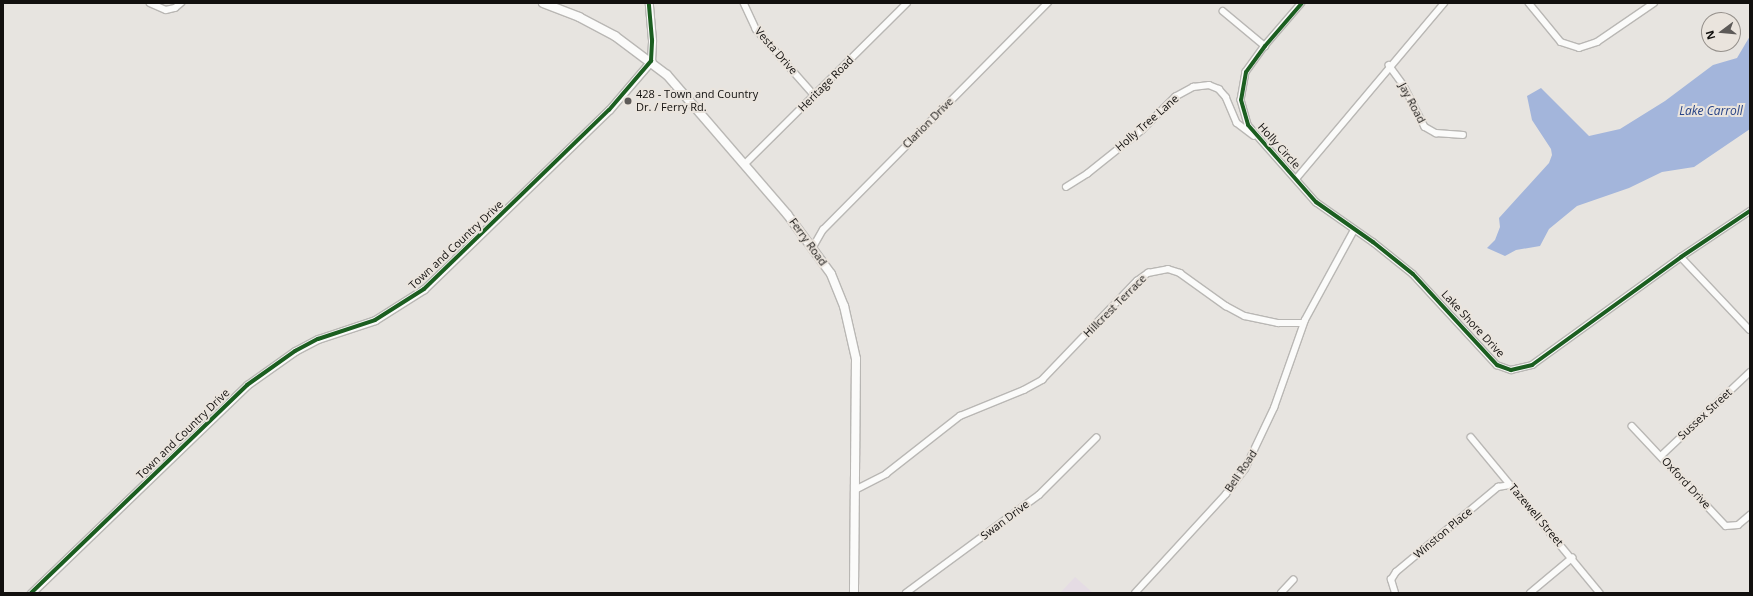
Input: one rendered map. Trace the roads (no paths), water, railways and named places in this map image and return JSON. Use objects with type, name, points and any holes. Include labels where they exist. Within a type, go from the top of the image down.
[{"type":"main road","name":"Ferry Road","points":[[543,3],[598,26],[651,61],[682,90],[813,247],[838,290],[855,350],[857,379],[854,593]]},
{"type":"street","points":[[150,3],[166,10],[176,8],[181,3]]},
{"type":"street","points":[[649,3],[652,40],[651,61]]},
{"type":"street","name":"Vesta Drive","points":[[744,3],[756,29],[815,96]]},
{"type":"street","name":"Heritage Road","points":[[745,164],[907,3]]},
{"type":"street","name":"Clarion Drive","points":[[813,247],[823,230],[1048,3]]},
{"type":"street","name":"Holly Circle","points":[[1296,179],[1258,138],[1244,117],[1241,91],[1246,72],[1265,46],[1302,3]]},
{"type":"street","points":[[1296,179],[1389,65],[1444,3]]},
{"type":"street","points":[[1529,3],[1561,42],[1579,48],[1597,42],[1654,3]]},
{"type":"street","points":[[1223,11],[1265,46]]},
{"type":"street","name":"Town and Country Drive","points":[[31,593],[247,385],[294,351],[318,340],[375,320],[424,290],[609,110],[651,61]]},
{"type":"street","name":"Jay Road","points":[[1389,65],[1403,84],[1425,127],[1436,133],[1463,135]]},
{"type":"street","name":"Holly Tree Lane","points":[[1066,187],[1087,174],[1142,130],[1175,97],[1194,87],[1209,85],[1219,89],[1226,97],[1237,124],[1258,138]]},
{"type":"street","name":"Lake Shore Drive","points":[[1296,179],[1316,202],[1354,230],[1374,242],[1413,274],[1492,361],[1511,370],[1532,365],[1681,257],[1750,211]]},
{"type":"street","points":[[1304,323],[1354,230]]},
{"type":"street","points":[[1681,257],[1750,330]]},
{"type":"street","name":"Hillcrest Terrace","points":[[855,490],[886,474],[960,416],[1024,390],[1042,380],[1137,281],[1154,270],[1168,269],[1180,273],[1226,306],[1245,316],[1278,323],[1304,323]]},
{"type":"street","name":"Bell Road","points":[[1135,593],[1226,494],[1245,469],[1271,415],[1304,323]]},
{"type":"street","name":"Sussex Street","points":[[1661,456],[1750,372]]},
{"type":"street","name":"Oxford Drive","points":[[1632,426],[1726,526],[1734,527],[1750,515]]},
{"type":"street","name":"Tazewell Street","points":[[1471,437],[1600,593]]},
{"type":"street","name":"Swan Drive","points":[[906,593],[1039,495],[1096,438]]},
{"type":"street","name":"Winston Place","points":[[1395,593],[1391,580],[1396,572],[1498,487],[1511,485]]},
{"type":"street","points":[[1530,593],[1572,558]]},
{"type":"street","points":[[1281,593],[1293,580]]},
{"type":"water","name":"Lake Carroll","points":[[1750,36],[1750,129],[1694,167],[1662,172],[1629,188],[1577,206],[1549,229],[1540,246],[1516,250],[1505,256],[1487,248],[1495,240],[1500,227],[1499,218],[1549,163],[1552,155],[1551,149],[1532,120],[1527,96],[1541,88],[1589,136],[1620,129],[1665,101],[1713,65],[1737,58]]},
{"type":"place","name":"428 - Town and Country Dr. / Ferry Rd.","points":[[628,101]]}]
